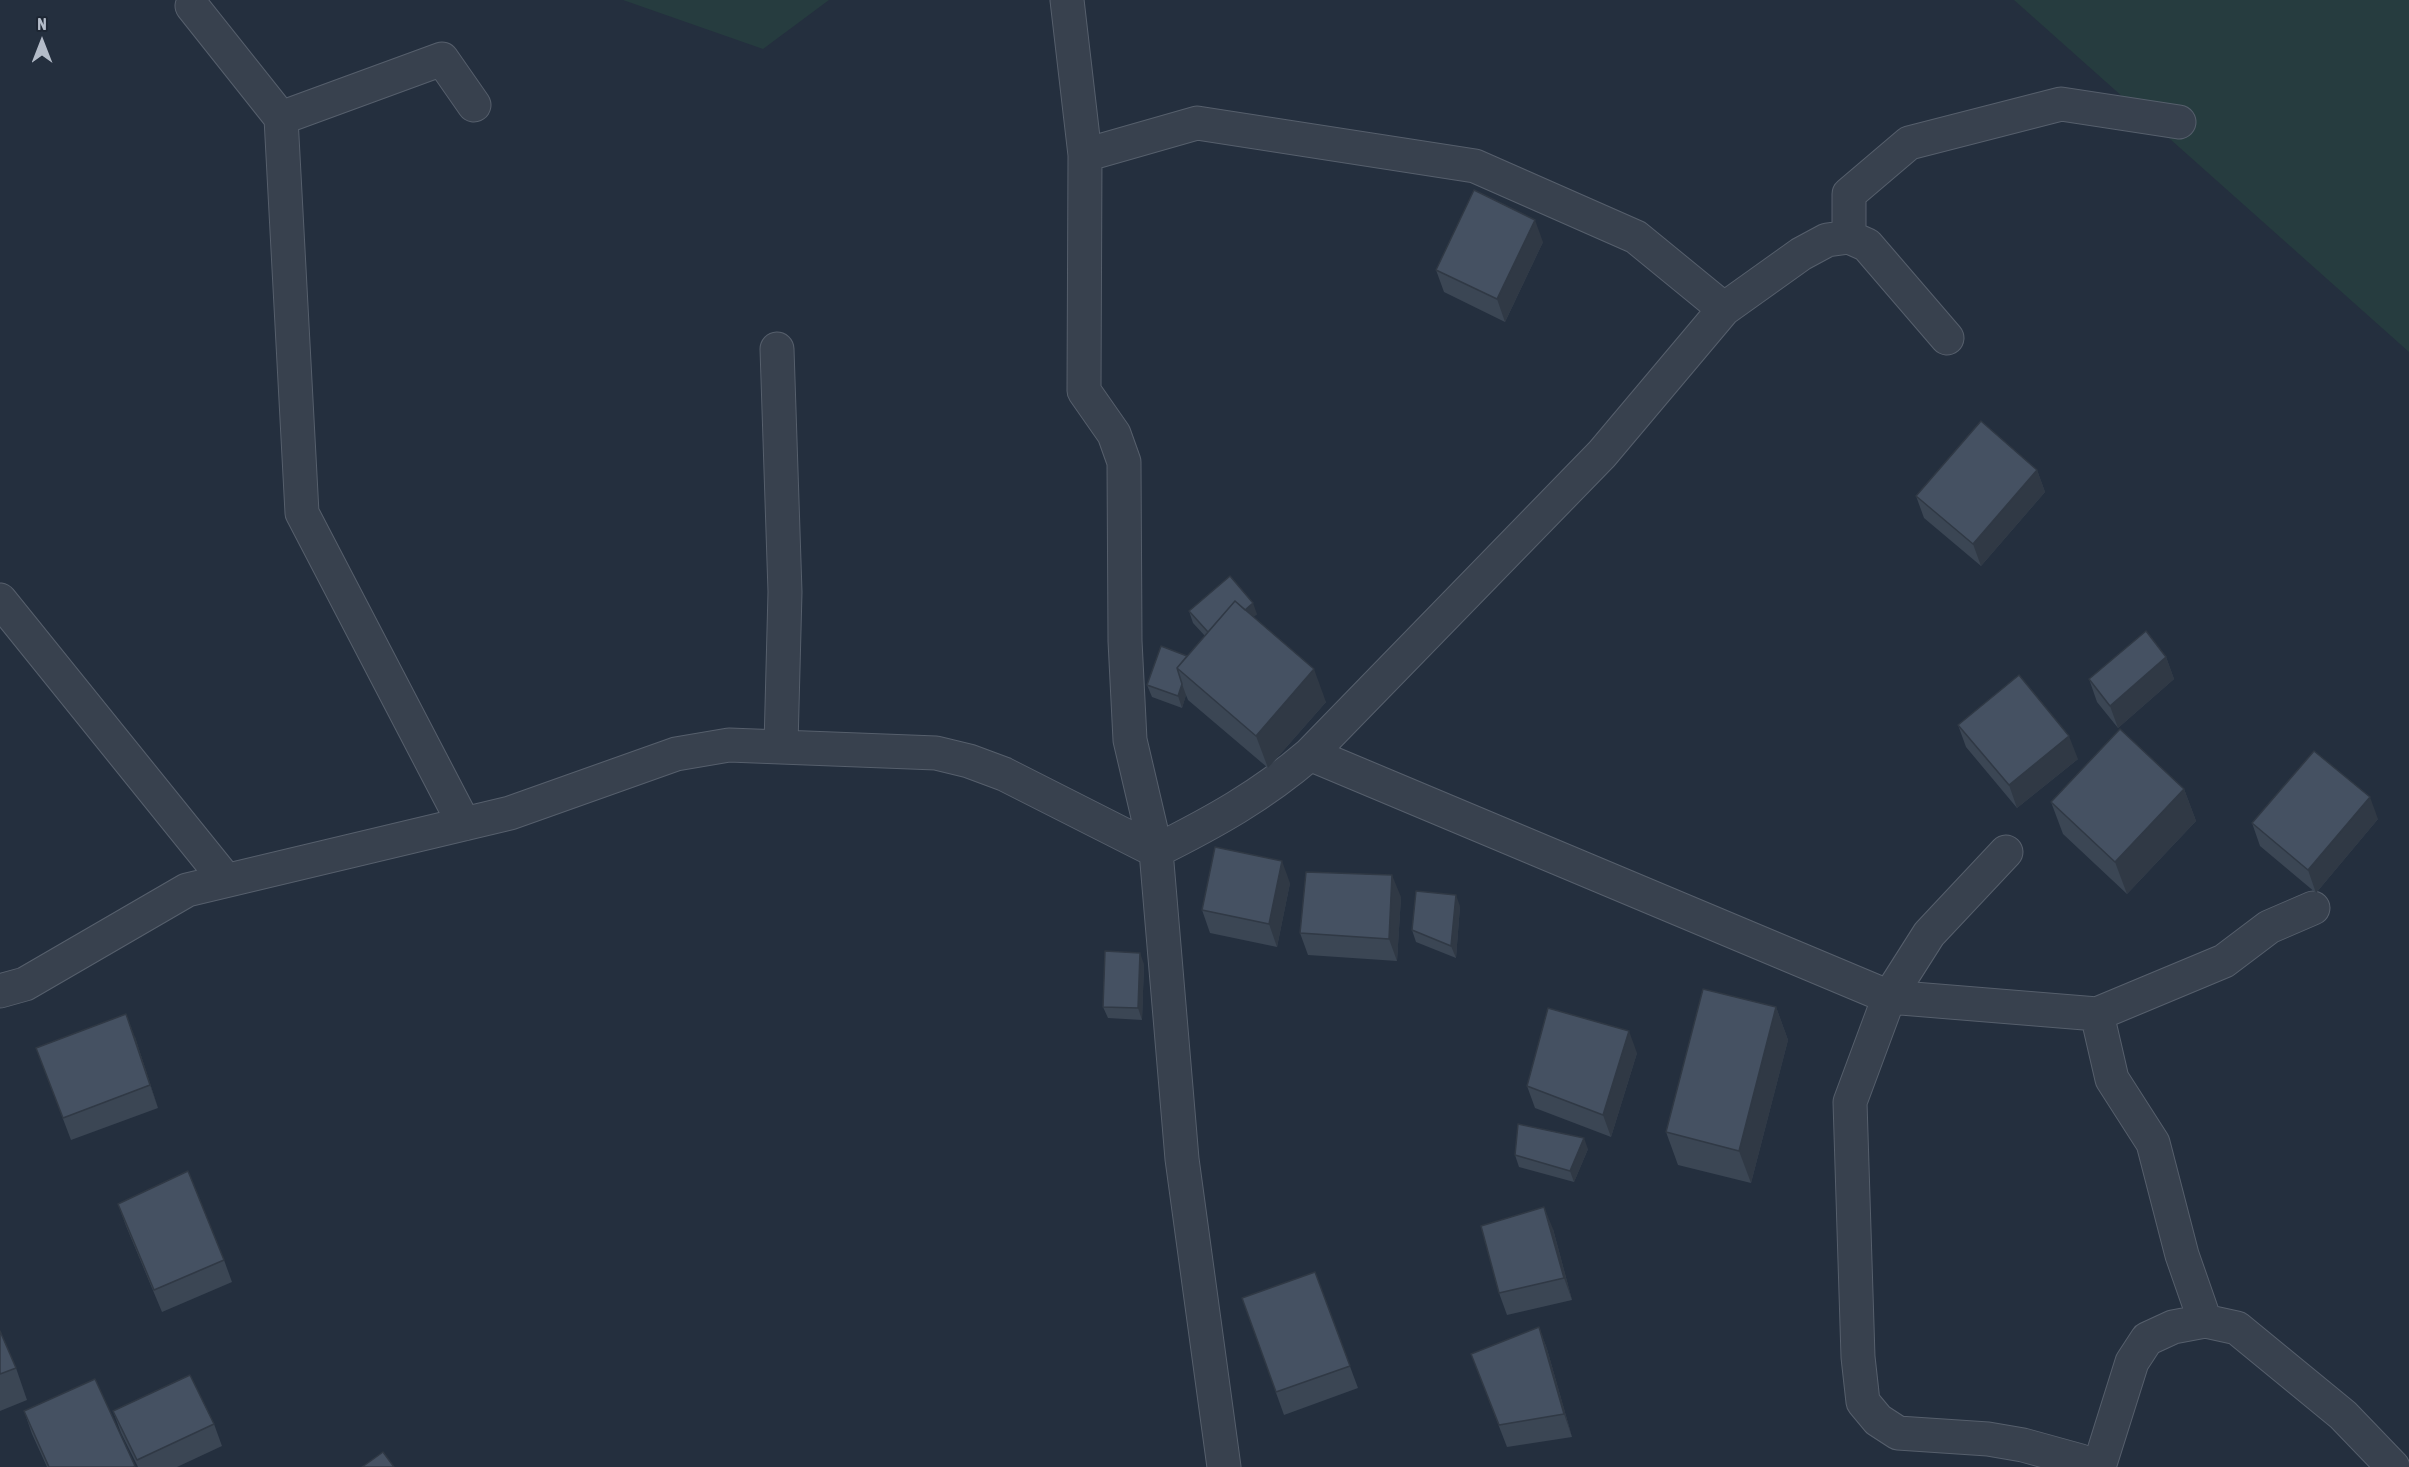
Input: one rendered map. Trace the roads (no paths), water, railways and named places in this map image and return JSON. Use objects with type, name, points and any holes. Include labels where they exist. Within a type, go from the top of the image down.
[{"type":"street","points":[[1067,0],[1085,155],[1084,391],[1114,434],[1124,462],[1125,641],[1130,740],[1156,851],[1182,1159],[1224,1467]]},
{"type":"street","points":[[192,6],[281,118],[302,513],[464,824]]},
{"type":"street","points":[[281,118],[442,59],[474,105]]},
{"type":"street","points":[[1849,237],[1849,194],[1909,143],[2061,104],[2179,122]]},
{"type":"street","points":[[1085,155],[1197,123],[1475,166],[1636,237],[1724,309]]},
{"type":"street","points":[[1156,851],[1208,825],[1272,786],[1310,754],[1602,454],[1724,309],[1801,254],[1827,240],[1849,237],[1867,245],[1947,338]]},
{"type":"street","points":[[777,349],[785,592],[781,745]]},
{"type":"street","points":[[0,600],[225,879]]},
{"type":"street","points":[[0,991],[25,984],[187,890],[521,809],[676,754],[729,745],[781,745],[936,753],[969,761],[1004,774],[1156,851]]},
{"type":"street","points":[[1310,754],[1889,997],[2097,1014],[2224,961],[2268,927],[2313,908]]},
{"type":"street","points":[[2006,852],[1929,934],[1889,997],[1850,1102],[1858,1357],[1863,1402],[1878,1420],[1898,1433],[1988,1439],[2023,1445],[2080,1461],[2088,1467]]},
{"type":"street","points":[[2097,1014],[2112,1079],[2153,1143],[2182,1255],[2205,1321]]},
{"type":"street","points":[[2098,1467],[2132,1362],[2147,1339],[2173,1327],[2205,1321],[2237,1328],[2343,1415],[2393,1467]]}]
